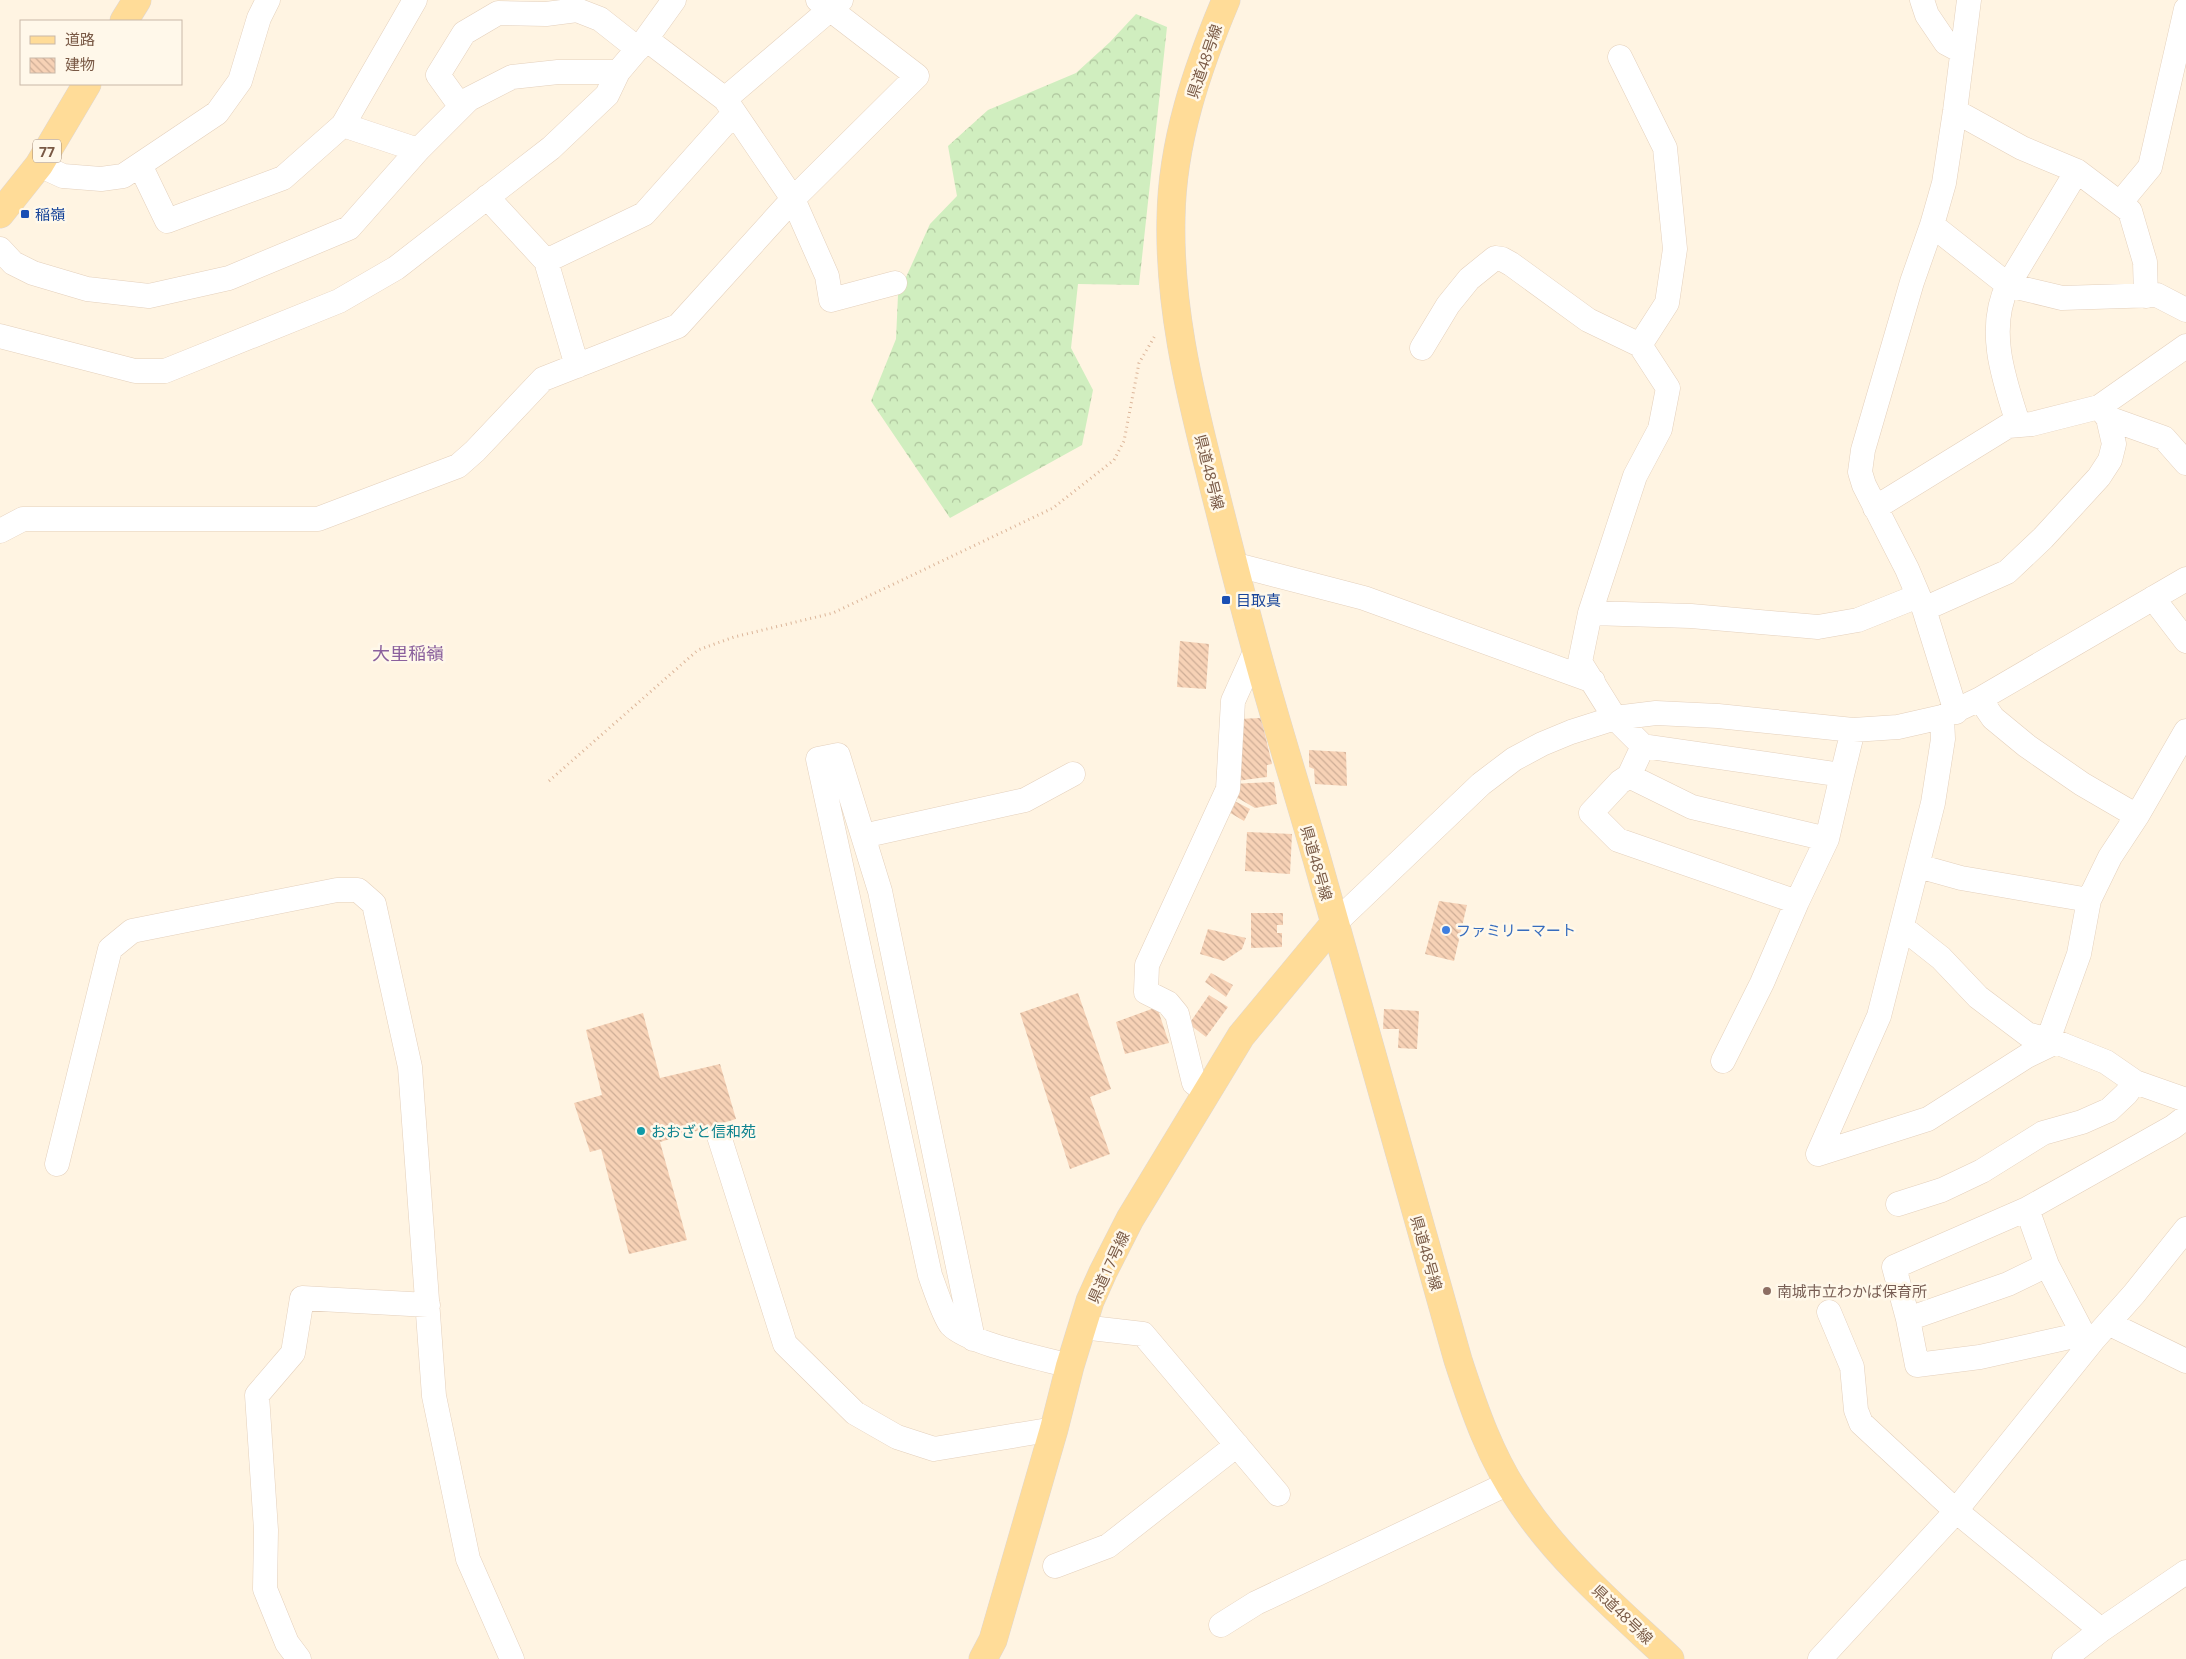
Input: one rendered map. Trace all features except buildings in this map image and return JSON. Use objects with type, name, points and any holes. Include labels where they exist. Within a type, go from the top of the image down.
[{"type":"main road","points":[[125,20],[137,0]]},
{"type":"main road","name":"県道48号線","points":[[1226,0],[1196,81],[1183,125],[1174,172],[1171,216],[1171,271],[1187,384],[1256,650],[1458,1360],[1478,1419],[1509,1483],[1522,1504],[1569,1561],[1670,1659]]},
{"type":"main road","name":"77","points":[[0,214],[39,165],[86,85]]},
{"type":"main road","name":"県道17号線","points":[[983,1659],[993,1640],[1070,1366],[1090,1301],[1103,1272],[1130,1219],[1241,1036],[1334,924]]},
{"type":"street","points":[[39,165],[63,176],[101,179],[123,176],[218,113],[240,81],[259,18],[268,0]]},
{"type":"street","points":[[140,165],[167,221],[283,178],[343,125],[415,0]]},
{"type":"street","points":[[0,336],[135,371],[165,370],[339,301],[396,268],[551,148],[607,94],[618,72],[642,44],[674,0]]},
{"type":"street","points":[[1922,0],[1927,15],[1946,43],[1961,51]]},
{"type":"street","points":[[1969,0],[1944,183],[1932,226],[1912,282],[1860,460],[1860,472],[1864,485],[1907,569],[1921,602],[1949,714],[1943,738],[1933,803],[1903,928],[1879,1016],[1818,1154],[1928,1119],[2052,1041],[2079,954],[2089,900],[2110,857],[2138,816],[2186,731]]},
{"type":"street","points":[[0,531],[23,519],[318,518],[458,466],[475,451],[543,379],[678,326],[793,199],[917,76],[830,3],[730,106],[644,214],[546,261]]},
{"type":"street","points":[[461,107],[438,75],[464,33],[498,14],[546,14],[575,5],[642,44],[730,106],[793,199],[827,276],[831,300],[895,283]]},
{"type":"street","points":[[2120,203],[2150,167],[2186,9]]},
{"type":"street","points":[[1620,57],[1665,148],[1675,249],[1667,303],[1640,346]]},
{"type":"street","points":[[0,249],[13,263],[32,273],[87,290],[149,296],[229,278],[349,228],[418,150],[469,99],[512,78],[558,72],[618,72]]},
{"type":"street","points":[[1955,111],[2022,148],[2077,171],[2130,211],[2145,262],[2146,296]]},
{"type":"street","points":[[343,125],[418,150]]},
{"type":"street","points":[[2018,423],[2000,366],[1998,321],[2002,296],[2077,171]]},
{"type":"street","points":[[487,198],[546,261],[576,366]]},
{"type":"street","points":[[1932,226],[2008,285],[2062,298],[2157,295],[2186,310]]},
{"type":"street","points":[[1422,348],[1448,305],[1470,278],[1495,258],[1502,259],[1511,264],[1588,320],[1640,346],[1668,388],[1660,429],[1635,476],[1590,613],[1580,662],[1615,718],[1643,746],[1842,775]]},
{"type":"street","points":[[1875,508],[2008,426],[2018,423],[2032,424],[2103,413],[2186,346]]},
{"type":"street","points":[[1590,613],[1691,616],[1818,627],[1858,620],[1921,602],[2006,572],[2043,538],[2093,484],[2110,460],[2114,444],[2103,413]]},
{"type":"street","points":[[2103,413],[2164,438],[2186,463]]},
{"type":"street","points":[[1233,564],[1364,598],[1593,681]]},
{"type":"street","points":[[1334,924],[1481,784],[1514,759],[1571,732],[1615,718],[1656,713],[1718,716],[1853,730],[1898,727],[1949,714],[1980,699],[2186,579]]},
{"type":"street","points":[[2153,598],[2186,641]]},
{"type":"street","points":[[1207,1092],[1194,1083],[1178,1014],[1168,1003],[1146,992],[1145,978],[1147,965],[1228,789],[1233,701],[1256,650]]},
{"type":"street","points":[[1980,699],[1993,718],[2027,746],[2082,784],[2138,816]]},
{"type":"street","points":[[1723,1061],[1762,983],[1827,839],[1853,730]]},
{"type":"street","points":[[1643,746],[1630,776],[1620,782],[1591,814],[1618,840],[1797,902]]},
{"type":"street","points":[[972,1339],[880,891],[838,755],[818,760],[930,1275],[950,1324],[972,1339],[1070,1366]]},
{"type":"street","points":[[863,836],[1025,800],[1073,774]]},
{"type":"street","points":[[1630,776],[1692,807],[1827,839]]},
{"type":"street","points":[[1918,866],[1961,878],[2089,900]]},
{"type":"street","points":[[57,1164],[110,949],[132,931],[337,890],[358,890],[374,904],[410,1067],[434,1396],[468,1559],[512,1659]]},
{"type":"street","points":[[1903,928],[1941,958],[1978,997],[2027,1034],[2052,1041],[2106,1062],[2135,1082],[2186,1100]]},
{"type":"street","points":[[1898,1204],[1942,1190],[1982,1171],[2043,1133],[2082,1122],[2109,1110],[2126,1094],[2135,1082]]},
{"type":"street","points":[[2186,1117],[2173,1127],[2027,1209],[1894,1267],[1908,1319],[1917,1364],[1980,1357],[2095,1332],[2186,1361]]},
{"type":"street","points":[[719,1136],[785,1344],[855,1413],[897,1437],[934,1450],[1054,1428]]},
{"type":"street","points":[[2027,1209],[2047,1265],[2095,1332]]},
{"type":"street","points":[[1820,1659],[1956,1511],[2095,1332],[2186,1229]]},
{"type":"street","points":[[1908,1319],[2008,1284],[2047,1265]]},
{"type":"street","points":[[299,1659],[287,1643],[265,1589],[266,1530],[257,1395],[293,1353],[302,1298],[428,1305]]},
{"type":"street","points":[[1829,1312],[1852,1367],[1856,1410],[1861,1423],[1956,1511],[2101,1630]]},
{"type":"street","points":[[1082,1327],[1144,1334],[1278,1494]]},
{"type":"street","points":[[1055,1566],[1108,1546],[1237,1445]]},
{"type":"street","points":[[1221,1625],[1256,1603],[1509,1483]]},
{"type":"street","points":[[2064,1659],[2101,1630],[2186,1572]]},
{"type":"path","points":[[549,781],[698,650],[734,637],[834,613],[1053,508],[1114,460],[1124,441],[1139,363],[1151,340],[1175,306]]},
{"type":"green space","points":[[1136,14],[1167,27],[1139,285],[1078,284],[1071,348],[1093,390],[1082,445],[950,518],[871,401],[896,339],[898,295],[930,224],[957,196],[948,146],[988,110],[1076,73],[1110,42]]},
{"type":"place","name":"稲嶺","points":[[25,214]]},
{"type":"place","name":"目取真","points":[[1226,600]]},
{"type":"place","name":"ファミリーマート","points":[[1446,930]]},
{"type":"place","name":"おおざと信和苑","points":[[641,1131]]},
{"type":"place","name":"南城市立わかば保育所","points":[[1767,1291]]},
{"type":"district","name":"大里稲嶺","points":[[408,653]]}]
